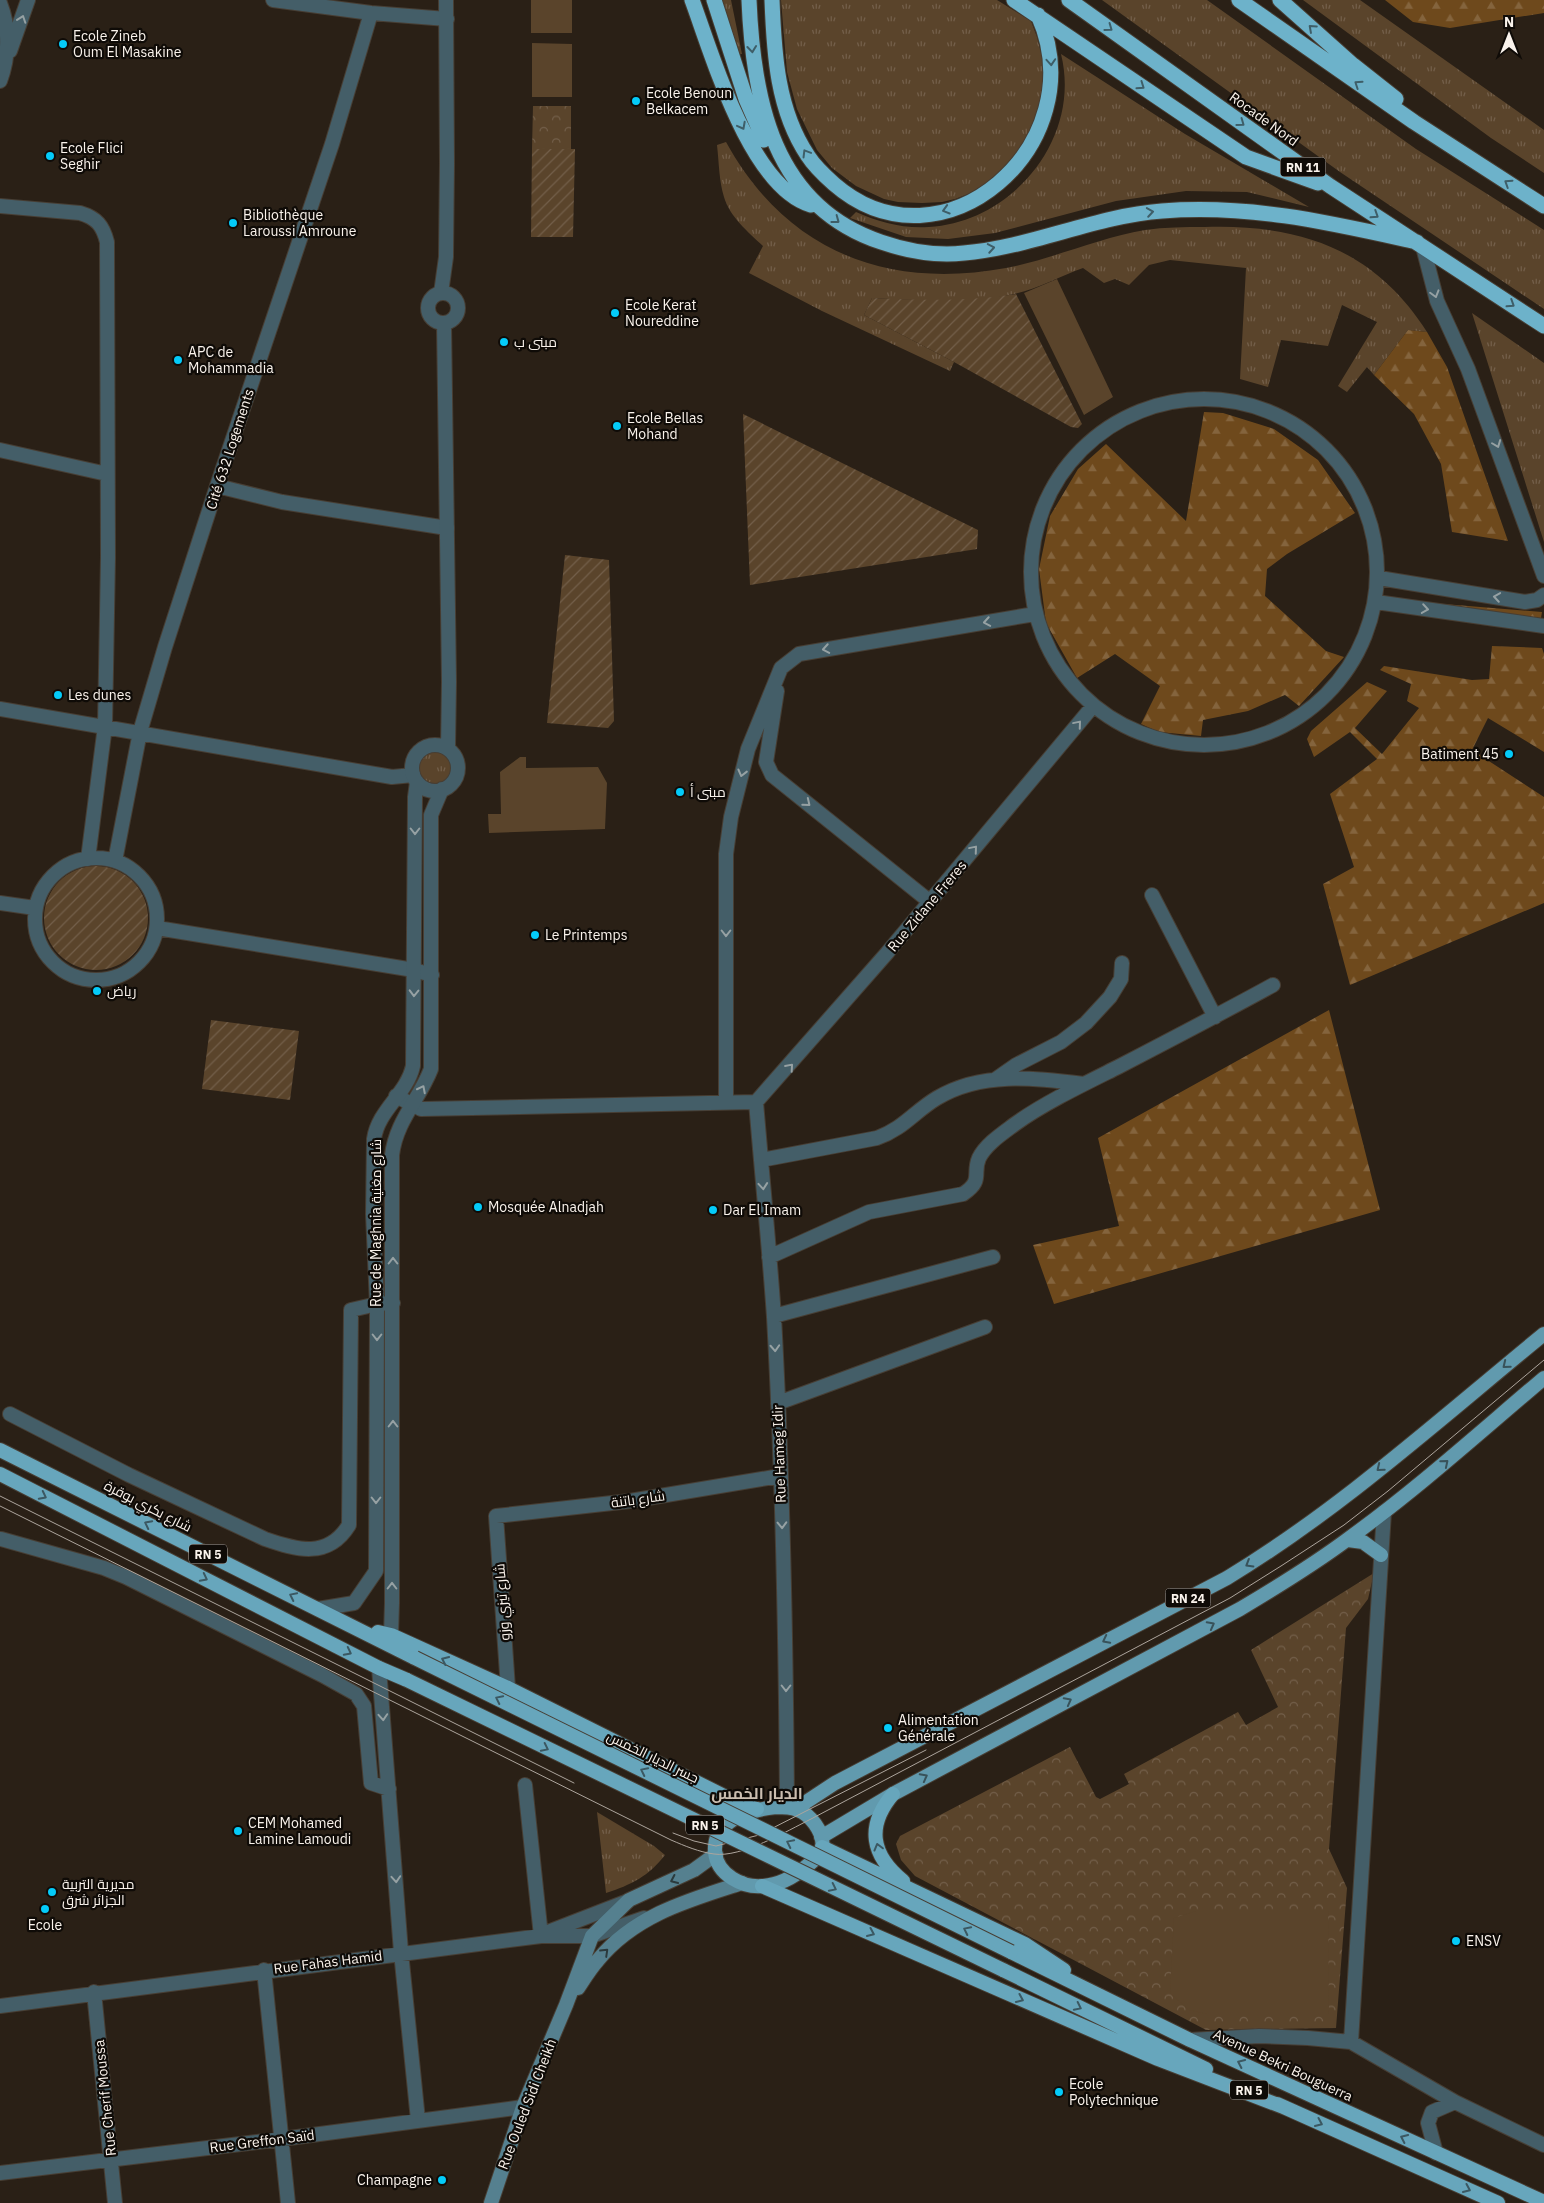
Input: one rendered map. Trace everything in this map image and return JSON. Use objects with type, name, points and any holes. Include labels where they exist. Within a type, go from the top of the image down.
[{"type":"highway","points":[[692,0],[720,81],[732,108],[757,152],[776,182],[786,191],[808,204],[820,207]]},
{"type":"highway","points":[[714,0],[746,99],[759,132],[772,154],[801,189],[820,207],[840,223],[868,238],[914,251],[952,254],[1022,243],[1128,216],[1192,208],[1249,210],[1312,219],[1420,245]]},
{"type":"highway","points":[[749,0],[753,64],[760,102],[777,149],[801,189]]},
{"type":"highway","points":[[772,0],[775,52],[783,98],[808,157],[843,192],[879,210],[898,214],[938,213],[979,197],[999,183],[1017,166],[1031,146],[1045,116],[1049,100],[1052,76],[1047,34],[1038,15]]},
{"type":"highway","points":[[1014,0],[1246,157],[1330,186]]},
{"type":"highway","name":"Rocade Nord","points":[[1069,0],[1330,186],[1544,326]]},
{"type":"highway","points":[[1239,0],[1355,82],[1544,206]]},
{"type":"highway","points":[[1280,0],[1353,65],[1472,159]]},
{"type":"highway","name":"شارع بكري بوقرة","points":[[0,1450],[415,1658]]},
{"type":"highway","name":"RN 5","points":[[0,1474],[379,1668],[1286,2108],[1498,2203]]},
{"type":"highway","name":"RN 5","points":[[354,1626],[391,1635],[508,1688],[742,1805],[757,1810]]},
{"type":"highway","name":"جسر الديار الخمس","points":[[415,1658],[1011,1952]]},
{"type":"highway","points":[[893,1794],[882,1807],[876,1823],[876,1839],[882,1860],[895,1874],[921,1895]]},
{"type":"highway","name":"RN 5","points":[[822,1842],[921,1895],[1025,1944],[1110,2002]]},
{"type":"highway","name":"RN 5","points":[[762,1886],[1158,2059],[1286,2108]]},
{"type":"highway","name":"Avenue Bekri Bouguerra","points":[[1011,1952],[1190,2040],[1544,2202]]},
{"type":"main road","name":"RN 24","points":[[792,1807],[1227,1578],[1271,1551],[1349,1494],[1544,1334]]},
{"type":"main road","name":"RN 24","points":[[822,1842],[893,1794],[1240,1609],[1287,1581],[1348,1540],[1384,1512],[1544,1378]]},
{"type":"main road","points":[[1348,1540],[1363,1542],[1381,1555]]},
{"type":"main road","points":[[792,1807],[811,1819],[822,1842],[816,1859],[788,1880],[762,1886],[742,1883],[725,1874],[716,1854],[717,1841],[724,1826],[734,1818],[757,1810],[792,1807]]},
{"type":"main road","name":"Rue Ouled Sidi Cheikh","points":[[491,2203],[523,2107],[566,2005],[592,1936],[630,1900],[694,1870],[716,1854]]},
{"type":"main road","name":"Rue Ouled Sidi Cheikh","points":[[566,2005],[598,1959],[623,1935],[653,1914],[742,1883]]},
{"type":"street","points":[[2,76],[28,0]]},
{"type":"street","points":[[273,0],[371,13],[447,19]]},
{"type":"street","points":[[441,293],[446,248],[446,0]]},
{"type":"street","points":[[0,3],[6,21],[7,47],[2,76]]},
{"type":"street","name":"Cité 632 Logements","points":[[115,861],[140,732],[217,486],[332,144],[371,13]]},
{"type":"street","points":[[0,206],[80,213],[91,216],[100,223],[104,233],[108,262],[108,557],[105,726],[88,859]]},
{"type":"street","points":[[1420,245],[1437,301],[1468,369],[1544,576]]},
{"type":"street","points":[[441,293],[452,295],[458,309],[454,319],[444,324],[431,318],[427,309],[429,300],[441,293]]},
{"type":"street","points":[[444,324],[448,749]]},
{"type":"street","points":[[1220,399],[1261,408],[1298,426],[1330,452],[1355,485],[1370,519],[1378,555],[1379,578],[1376,602],[1363,644],[1356,658],[1328,695],[1292,723],[1252,740],[1211,746],[1168,743],[1128,729],[1093,706],[1062,672],[1047,648],[1035,614],[1030,573],[1034,533],[1048,494],[1071,460],[1102,432],[1138,412],[1178,400],[1220,399]]},
{"type":"street","points":[[0,450],[107,474]]},
{"type":"street","points":[[217,486],[282,502],[447,528]]},
{"type":"street","points":[[1379,578],[1525,602],[1537,600],[1544,595]]},
{"type":"street","points":[[1376,602],[1544,626]]},
{"type":"street","points":[[726,1103],[726,854],[731,816],[748,750],[781,668],[799,654],[1035,614]]},
{"type":"street","points":[[781,668],[767,748],[766,762],[772,775],[929,901]]},
{"type":"street","name":"Rue Zidane Freres","points":[[756,1102],[888,953],[929,901],[1093,706]]},
{"type":"street","points":[[0,709],[415,779],[428,790],[442,790],[454,781],[458,767],[454,754],[448,749],[435,745],[421,749],[413,761],[415,779]]},
{"type":"street","name":"Rue de Maghnia شارع مغنية","points":[[318,1609],[354,1603],[376,1571],[377,1304],[373,1214],[374,1139],[376,1128],[383,1114],[411,1074],[413,1066],[415,779]]},
{"type":"street","name":"Rue de Maghnia شارع مغنية","points":[[391,1635],[392,1155],[394,1138],[424,1088],[431,1069],[431,815],[442,790]]},
{"type":"street","points":[[98,858],[115,861],[130,868],[143,880],[152,894],[157,911],[157,928],[151,946],[139,962],[124,974],[105,979],[86,979],[67,973],[52,962],[40,946],[35,927],[35,908],[41,892],[51,877],[64,866],[98,858]]},
{"type":"street","points":[[1152,895],[1215,1017]]},
{"type":"street","points":[[0,903],[35,908]]},
{"type":"street","points":[[157,928],[414,970],[432,975]]},
{"type":"street","points":[[996,1079],[1016,1065],[1061,1042],[1086,1023],[1110,997],[1121,979],[1122,963]]},
{"type":"street","points":[[769,1257],[846,1220],[869,1212],[963,1194],[972,1188],[978,1178],[979,1159],[992,1142],[1016,1123],[1084,1084],[1273,985]]},
{"type":"street","points":[[761,1160],[877,1138],[892,1133],[937,1098],[961,1087],[996,1079],[1041,1079],[1084,1084]]},
{"type":"street","points":[[396,1096],[421,1109],[756,1102]]},
{"type":"street","name":"Rue Hameg Idir","points":[[756,1102],[774,1316],[792,1807]]},
{"type":"street","points":[[774,1316],[993,1257]]},
{"type":"street","points":[[10,1414],[129,1475],[265,1539],[288,1547],[312,1550],[331,1545],[342,1535],[348,1525],[351,1310],[377,1304],[393,1303]]},
{"type":"street","points":[[778,1403],[985,1327]]},
{"type":"street","name":"شارع باتنة","points":[[496,1516],[630,1501],[780,1476]]},
{"type":"street","points":[[1351,2042],[1384,1512]]},
{"type":"street","name":"شارع تيزي وزو","points":[[496,1516],[508,1688]]},
{"type":"street","points":[[1,1539],[104,1568],[126,1577],[322,1674],[356,1694],[364,1706],[371,1783],[389,1789]]},
{"type":"street","points":[[379,1668],[401,1952],[418,2120]]},
{"type":"street","points":[[525,1786],[541,1936],[630,1900]]},
{"type":"street","name":"Rue Fahas Hamid","points":[[0,2006],[401,1952],[541,1936],[592,1936],[653,1914]]},
{"type":"street","points":[[264,1970],[288,2203]]},
{"type":"street","name":"Rue Cherif Moussa","points":[[94,1992],[115,2203]]},
{"type":"street","points":[[1190,2040],[1259,2036],[1351,2042],[1455,2102],[1544,2145]]},
{"type":"street","points":[[1436,2153],[1428,2123],[1432,2112],[1455,2102]]},
{"type":"street","name":"Rue Greffon Saïd","points":[[0,2173],[282,2139],[523,2107]]},
{"type":"green space","points":[[531,0],[572,0],[572,33],[531,33]]},
{"type":"green space","points":[[722,0],[731,0],[742,54],[739,54]]},
{"type":"green space","points":[[781,0],[997,0],[1031,21],[1044,65],[1044,94],[1030,137],[997,177],[968,194],[955,199],[942,202],[898,202],[884,199],[856,186],[832,168],[817,150],[797,109],[787,72]]},
{"type":"green space","points":[[1102,0],[1207,0],[1416,149],[1544,230],[1544,309],[1340,172]]},
{"type":"green space","points":[[1303,0],[1360,0],[1544,130],[1544,173],[1491,138]]},
{"type":"green space","points":[[1385,0],[1544,0],[1544,13],[1450,28],[1413,22]]},
{"type":"green space","points":[[532,43],[572,44],[572,97],[532,97]]},
{"type":"green space","points":[[1061,54],[1185,134],[1309,207],[1247,192],[1186,191],[1116,201],[995,233],[948,239],[906,237],[850,218],[856,212],[891,224],[929,227],[960,222],[988,210],[1013,192],[1034,170],[1051,144],[1061,116],[1065,85]]},
{"type":"green space","points":[[533,106],[571,106],[571,149],[532,149]]},
{"type":"green space","points":[[726,142],[750,180],[778,211],[809,236],[844,254],[880,267],[920,273],[962,273],[1024,264],[1110,238],[1145,230],[1240,227],[1272,230],[1303,237],[1332,247],[1359,262],[1383,280],[1406,304],[1427,332],[1408,330],[1374,375],[1367,367],[1347,392],[1338,386],[1377,322],[1342,305],[1328,346],[1281,340],[1268,387],[1240,379],[1246,268],[1170,260],[1149,265],[1129,285],[1115,279],[1104,283],[1083,268],[1031,289],[979,300],[943,301],[872,298],[864,315],[954,362],[950,371],[822,311],[749,273],[763,246],[735,218],[724,197],[717,145]]},
{"type":"green space","points":[[532,149],[575,149],[573,237],[531,237]]},
{"type":"green space","points":[[1057,279],[1113,397],[1084,415],[1024,293]]},
{"type":"green space","points":[[1016,294],[1082,424],[1078,428],[1071,427],[864,315],[872,298],[926,300],[997,297]]},
{"type":"green space","points":[[1472,313],[1544,363],[1544,542]]},
{"type":"green space","points":[[1408,330],[1427,332],[1447,367],[1508,541],[1452,532],[1441,464],[1414,414],[1374,375]]},
{"type":"green space","points":[[1204,412],[1223,413],[1274,429],[1318,460],[1355,513],[1287,554],[1267,569],[1265,596],[1326,651],[1344,657],[1299,706],[1285,695],[1248,711],[1203,720],[1201,736],[1159,732],[1141,724],[1160,686],[1115,654],[1077,678],[1046,623],[1039,569],[1050,516],[1078,469],[1106,444],[1186,521]]},
{"type":"green space","points":[[743,414],[978,530],[977,549],[750,585]]},
{"type":"green space","points":[[565,555],[609,560],[614,721],[608,728],[547,723]]},
{"type":"green space","points":[[1383,599],[1542,612],[1541,618],[1383,604]]},
{"type":"green space","points":[[1492,646],[1542,648],[1544,654],[1544,752],[1488,718],[1472,750],[1544,797],[1544,903],[1350,985],[1323,884],[1354,867],[1330,794],[1377,759],[1350,732],[1314,757],[1307,739],[1311,731],[1367,682],[1387,691],[1355,728],[1382,754],[1419,708],[1407,701],[1411,684],[1380,670],[1384,666],[1472,680],[1489,679]]},
{"type":"green space","points":[[435,751],[447,756],[452,768],[447,780],[435,785],[423,780],[418,768],[423,756]]},
{"type":"green space","points":[[520,757],[526,757],[526,768],[598,767],[607,783],[605,829],[489,833],[488,814],[501,814],[500,772]]},
{"type":"green space","points":[[96,866],[116,870],[125,874],[133,881],[140,889],[144,898],[148,918],[144,938],[140,947],[133,955],[125,962],[116,966],[96,970],[76,966],[67,962],[59,955],[52,947],[48,938],[44,918],[48,898],[52,889],[59,881],[67,874],[76,870]]},
{"type":"green space","points":[[1329,1010],[1380,1210],[1054,1304],[1033,1245],[1119,1226],[1098,1138]]},
{"type":"green space","points":[[211,1020],[299,1031],[290,1100],[202,1089]]},
{"type":"green space","points":[[1374,1573],[1368,1599],[1346,1628],[1329,1849],[1347,1888],[1336,2028],[1206,2030],[915,1876],[901,1860],[896,1844],[900,1836],[1070,1747],[1096,1797],[1100,1799],[1129,1784],[1124,1774],[1238,1712],[1246,1725],[1278,1707],[1251,1650]]},
{"type":"green space","points":[[597,1812],[654,1846],[665,1855],[653,1869],[639,1879],[624,1887],[606,1893]]},
{"type":"green space","points":[[1196,1911],[1328,1911],[1329,2014],[1207,2014],[1189,2010],[1170,1993],[1174,1918]]},
{"type":"tram line","points":[[0,1506],[671,1840],[703,1852],[725,1854],[750,1848],[790,1830],[1230,1598],[1344,1525],[1388,1491],[1544,1360]]},
{"type":"tram line","points":[[0,1496],[574,1783]]},
{"type":"tram line","points":[[673,1833],[694,1841],[716,1846],[759,1835],[926,1750]]},
{"type":"place","name":"Ecole Zineb Oum El Masakine","points":[[63,44]]},
{"type":"place","name":"Ecole Benoun Belkacem","points":[[636,101]]},
{"type":"place","name":"Ecole Flici Seghir","points":[[50,156]]},
{"type":"place","name":"Bibliothèque Laroussi Amroune","points":[[233,223]]},
{"type":"place","name":"Ecole Kerat Noureddine","points":[[615,313]]},
{"type":"place","name":"مبنى ب","points":[[504,342]]},
{"type":"place","name":"APC de Mohammadia","points":[[178,360]]},
{"type":"place","name":"Ecole Bellas Mohand","points":[[617,426]]},
{"type":"place","name":"Les dunes","points":[[58,695]]},
{"type":"place","name":"Batiment 45","points":[[1509,754]]},
{"type":"place","name":"مبنى أ","points":[[680,792]]},
{"type":"place","name":"Le Printemps","points":[[535,935]]},
{"type":"place","name":"رياض","points":[[97,991]]},
{"type":"place","name":"Mosquée Alnadjah","points":[[478,1207]]},
{"type":"place","name":"Dar El Imam","points":[[713,1210]]},
{"type":"place","name":"Alimentation Générale","points":[[888,1728]]},
{"type":"place","name":"CEM Mohamed Lamine Lamoudi","points":[[238,1831]]},
{"type":"place","name":"مديرية التربية الجزائر شرق","points":[[52,1892]]},
{"type":"place","name":"Ecole","points":[[45,1909]]},
{"type":"place","name":"ENSV","points":[[1456,1941]]},
{"type":"place","name":"Ecole Polytechnique","points":[[1059,2092]]},
{"type":"place","name":"Champagne","points":[[442,2180]]},
{"type":"district","name":"الديار الخمس","points":[[757,1793]]}]
